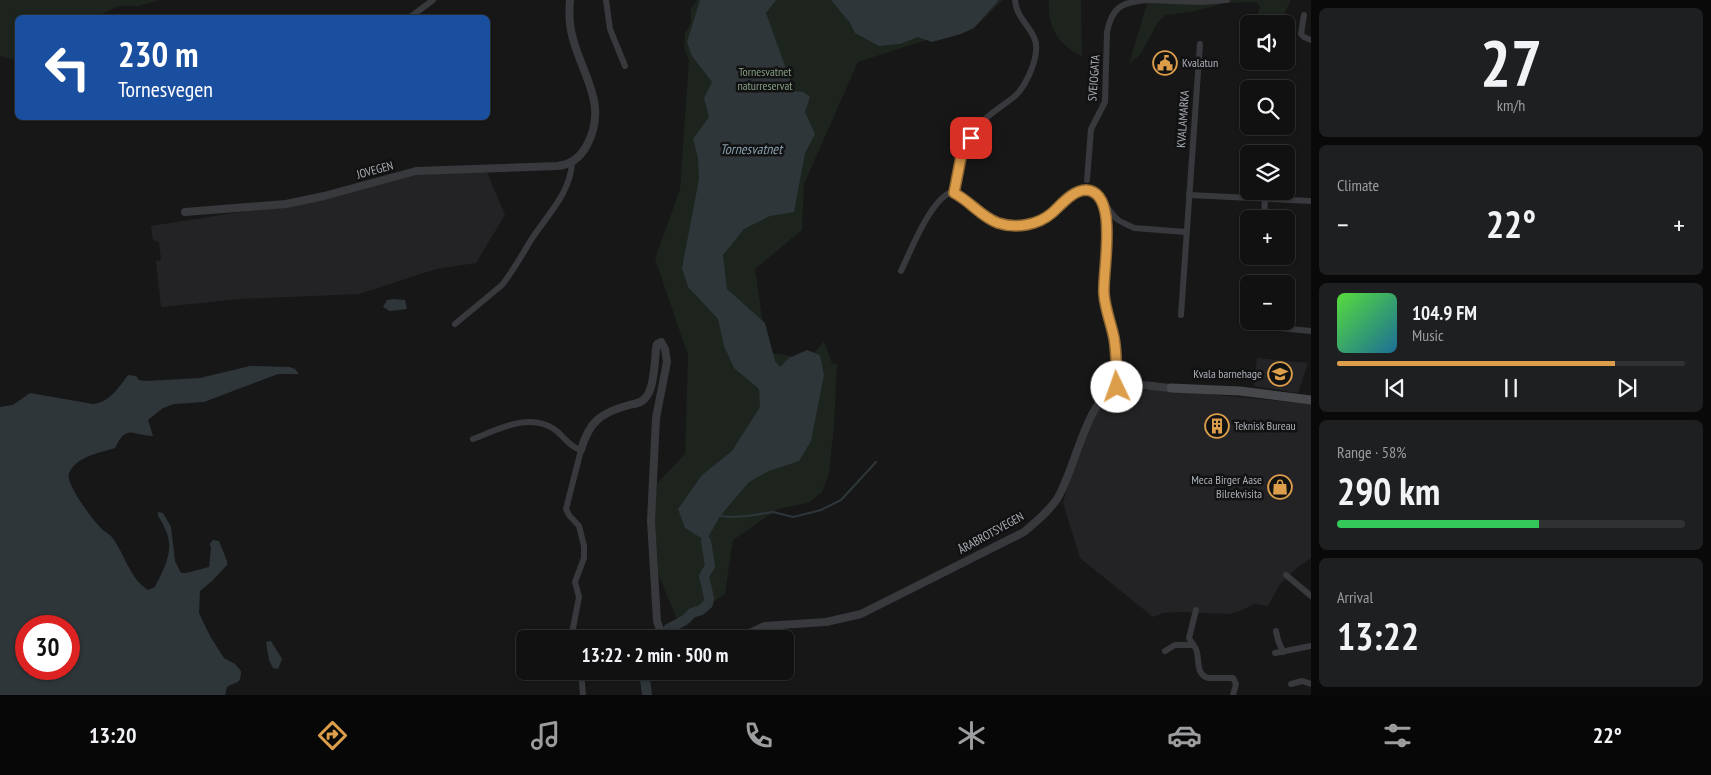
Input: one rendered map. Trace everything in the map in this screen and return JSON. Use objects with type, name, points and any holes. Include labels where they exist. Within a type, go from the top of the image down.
[{"type":"main road","points":[[1171,388],[1240,390],[1311,400]]},
{"type":"street","points":[[413,15],[433,0]]},
{"type":"street","points":[[455,324],[508,278],[535,234],[558,203],[568,180],[572,162],[581,154],[591,136],[596,107],[592,88],[572,35],[569,17],[570,0]]},
{"type":"street","points":[[606,0],[610,29],[625,66]]},
{"type":"street","points":[[954,193],[961,157],[976,129],[1003,104],[1015,96],[1031,70],[1036,54],[1037,42],[1016,9],[1015,0]]},
{"type":"street","name":"SVEIOGATA","points":[[1087,180],[1091,128],[1105,102],[1108,24],[1117,8],[1126,3],[1148,0],[1200,2],[1227,0]]},
{"type":"street","points":[[1304,16],[1301,34],[1304,38],[1311,40]]},
{"type":"street","name":"KVALAMARKA","points":[[1181,315],[1200,44]]},
{"type":"street","name":"JOVEGEN","points":[[185,212],[286,204],[324,196],[416,171],[557,166],[572,162]]},
{"type":"street","points":[[901,271],[921,228],[944,196],[951,192],[987,218],[1000,224],[1009,225],[1029,224],[1046,217],[1072,196],[1082,191],[1092,192],[1100,197],[1117,219],[1134,228],[1186,232]]},
{"type":"street","points":[[1189,195],[1240,197]]},
{"type":"street","points":[[1100,197],[1106,216],[1107,228],[1104,294],[1116,348],[1117,387],[1132,385],[1171,388]]},
{"type":"street","points":[[1295,200],[1311,201]]},
{"type":"street","points":[[1295,330],[1311,331]]},
{"type":"street","points":[[573,630],[579,597],[575,582],[584,558],[584,546],[579,526],[566,509],[585,436],[591,425],[601,416],[613,409],[638,403],[647,397],[657,344],[661,342],[665,349],[667,362],[656,418],[651,521],[656,616],[660,630]]},
{"type":"street","name":"ÅRABROTSVEGEN","points":[[753,630],[765,626],[826,622],[861,614],[1024,532],[1037,522],[1056,501],[1095,408],[1108,392],[1117,387]]},
{"type":"street","points":[[473,439],[522,422],[536,422],[546,424],[571,445],[581,450]]},
{"type":"street","points":[[1286,575],[1311,596]]},
{"type":"street","points":[[1196,610],[1189,634],[1190,641],[1197,652],[1200,672],[1208,678],[1233,678],[1236,684],[1233,695]]},
{"type":"street","points":[[1276,630],[1283,652]]},
{"type":"street","points":[[1166,651],[1175,645],[1193,645]]},
{"type":"street","points":[[1275,653],[1311,646]]},
{"type":"street","points":[[581,680],[582,695]]},
{"type":"street","points":[[1291,684],[1302,680],[1311,684]]},
{"type":"shaded area","points":[[486,170],[505,215],[476,263],[436,269],[359,294],[241,299],[161,307],[156,261],[161,260],[159,242],[153,240],[151,226],[291,204],[400,173]]},
{"type":"shaded area","name":"Kvala barnehage","points":[[1257,358],[1308,363],[1298,393],[1254,386]]},
{"type":"shaded area","points":[[1156,389],[1311,404],[1311,558],[1280,584],[1268,606],[1254,604],[1229,614],[1179,612],[1163,613],[1153,617],[1080,558],[1063,503],[1074,461],[1087,425],[1107,395]]},
{"type":"green space","points":[[0,0],[160,0],[138,6],[119,6],[100,15],[15,15],[15,60],[0,56]]},
{"type":"green space","name":"Tornesvatnet naturreservat","points":[[697,0],[1003,0],[979,23],[858,62],[804,184],[802,230],[755,269],[767,352],[821,361],[820,355],[814,353],[824,341],[832,363],[837,364],[834,427],[829,473],[822,492],[808,503],[778,509],[733,540],[725,594],[679,625],[655,566],[652,524],[657,483],[685,454],[688,355],[655,259],[680,189],[689,60],[684,48],[685,33],[691,22],[691,8]]},
{"type":"green space","points":[[1049,0],[1081,0],[1082,56],[1060,41],[1052,27]]},
{"type":"green space","points":[[1148,0],[1291,0],[1284,15],[1258,15],[1260,6],[1256,2],[1225,3],[1191,12],[1166,15],[1158,22],[1140,55],[1129,64]]},
{"type":"water","name":"Tornesvatnet","points":[[700,0],[776,0],[766,13],[794,91],[803,92],[810,97],[805,112],[815,134],[805,153],[794,212],[770,216],[744,229],[723,255],[727,289],[765,323],[775,361],[780,367],[789,358],[807,350],[820,355],[824,375],[811,441],[799,461],[769,471],[749,482],[720,516],[706,541],[685,528],[678,509],[702,475],[732,451],[760,407],[759,389],[734,368],[724,346],[718,319],[688,287],[682,268],[699,179],[698,158],[693,139],[709,117],[704,98],[712,82],[692,56],[687,42]]},
{"type":"water","points":[[831,0],[999,0],[974,28],[961,34],[932,42],[918,37],[900,44],[879,46],[855,33],[850,23]]},
{"type":"water","points":[[387,300],[405,300],[407,309],[390,311],[383,307]]},
{"type":"water","points":[[250,366],[290,367],[299,374],[278,374],[204,402],[174,404],[163,408],[148,420],[153,436],[127,433],[119,440],[115,448],[83,459],[69,473],[71,485],[85,509],[100,527],[111,536],[136,579],[148,590],[155,587],[169,552],[168,535],[158,516],[158,512],[163,513],[171,527],[175,561],[181,573],[209,567],[210,544],[213,540],[219,541],[227,565],[200,591],[199,613],[210,636],[224,658],[235,664],[241,671],[240,679],[227,687],[225,695],[0,695],[0,407],[13,405],[30,393],[93,404],[99,403],[109,398],[128,375],[136,376],[139,380],[200,378]]},
{"type":"water","points":[[271,641],[282,659],[278,669],[273,668],[269,660],[266,642]]},
{"type":"waterway","points":[[720,516],[747,516],[773,512],[793,517],[821,510],[841,500],[876,462]]},
{"type":"waterway","points":[[667,630],[708,604],[709,598],[704,576],[710,566],[706,541]]},
{"type":"waterway","points":[[645,680],[647,695]]},
{"type":"place","name":"Kvalatun","points":[[1165,63]]},
{"type":"place","name":"Kvala barnehage","points":[[1280,374]]},
{"type":"place","name":"Teknisk Bureau","points":[[1217,426]]},
{"type":"place","name":"Meca Birger Aase Bilrekvisita","points":[[1280,487]]},
{"type":"route","points":[[971,138],[961,157],[954,193],[993,221],[1009,225],[1029,224],[1051,214],[1077,192],[1087,190],[1100,197],[1106,216],[1107,228],[1104,294],[1116,348],[1117,387]]}]
